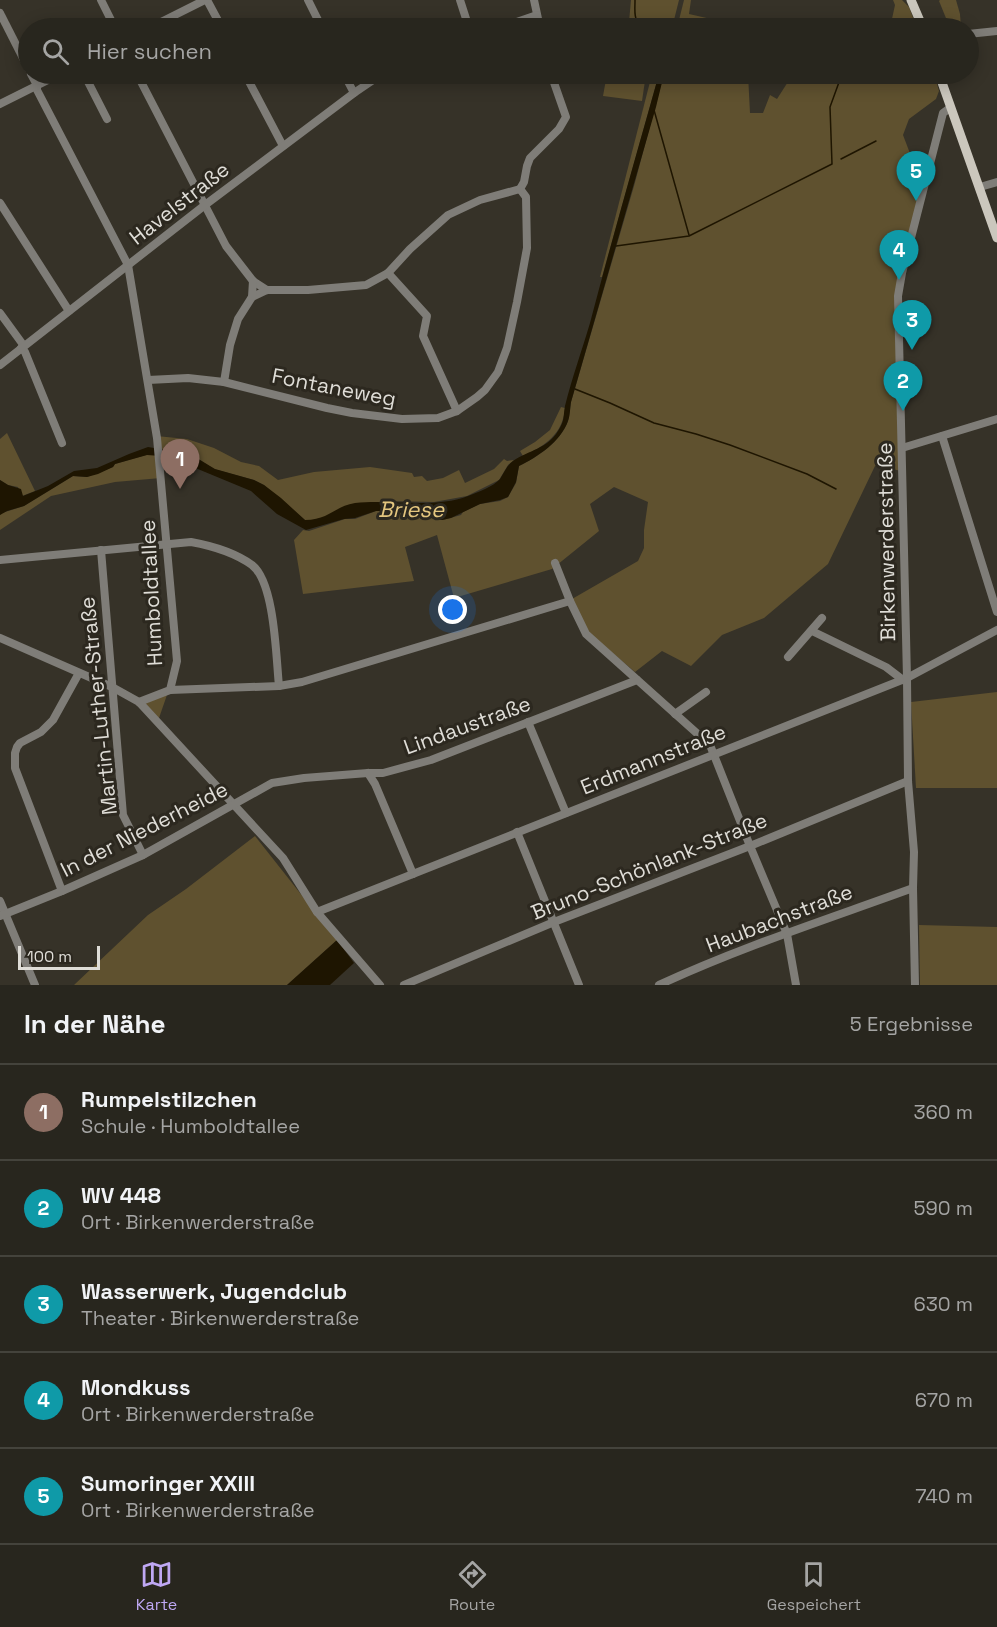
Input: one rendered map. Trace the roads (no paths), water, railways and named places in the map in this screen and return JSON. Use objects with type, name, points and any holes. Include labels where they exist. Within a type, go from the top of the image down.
[{"type":"main road","points":[[910,0],[918,18]]},
{"type":"main road","points":[[942,84],[997,238]]},
{"type":"street","points":[[101,0],[111,18]]},
{"type":"street","points":[[169,18],[206,0],[216,18]]},
{"type":"street","points":[[309,0],[317,18]]},
{"type":"street","points":[[460,0],[466,18]]},
{"type":"street","points":[[534,0],[538,18]]},
{"type":"street","points":[[0,13],[18,48]]},
{"type":"street","points":[[528,18],[537,15]]},
{"type":"street","points":[[979,33],[997,31]]},
{"type":"street","points":[[89,84],[107,119]]},
{"type":"street","points":[[142,84],[226,246],[253,281],[267,290]]},
{"type":"street","points":[[250,84],[283,146]]},
{"type":"street","points":[[349,84],[354,93]]},
{"type":"street","name":"Havelstraße","points":[[0,365],[205,205],[367,84]]},
{"type":"street","points":[[252,297],[267,290],[308,290],[366,285],[387,273],[448,215],[480,200],[520,189],[530,158],[560,129],[566,117],[554,84]]},
{"type":"street","points":[[0,104],[37,85],[128,265],[148,380]]},
{"type":"street","name":"Birkenwerderstraße","points":[[915,985],[914,852],[908,781],[905,679],[898,296],[943,113],[950,108]]},
{"type":"street","points":[[980,188],[997,182]]},
{"type":"street","name":"Fontaneweg","points":[[148,380],[188,378],[224,382],[352,413],[414,420],[438,418],[457,411],[485,390],[498,372],[507,348],[527,248],[526,197],[520,189]]},
{"type":"street","points":[[0,204],[69,311]]},
{"type":"street","points":[[387,273],[427,316],[423,336],[457,411]]},
{"type":"street","points":[[224,382],[230,345],[238,319],[252,297],[253,281]]},
{"type":"street","points":[[0,314],[23,347],[62,443]]},
{"type":"street","name":"Humboldtallee","points":[[139,702],[170,690],[177,661],[158,438],[148,380]]},
{"type":"street","points":[[902,448],[997,419]]},
{"type":"street","points":[[942,436],[997,612]]},
{"type":"street","points":[[0,560],[191,542],[235,555],[254,567],[264,584],[270,602],[279,686]]},
{"type":"street","name":"Martin-Luther-Straße","points":[[100,550],[123,815],[142,855]]},
{"type":"street","points":[[555,563],[586,634],[710,745],[787,934],[796,985]]},
{"type":"street","points":[[170,690],[279,686],[302,682],[570,601]]},
{"type":"street","points":[[788,657],[822,618]]},
{"type":"street","name":"Erdmannstraße","points":[[317,912],[905,679],[997,630]]},
{"type":"street","points":[[812,631],[886,667],[905,679]]},
{"type":"street","points":[[0,638],[112,687],[139,702],[283,858],[317,912],[380,985]]},
{"type":"street","points":[[62,891],[15,768],[15,753],[20,743],[36,736],[53,720],[79,674]]},
{"type":"street","name":"Lindaustraße","points":[[304,778],[383,773],[431,760],[637,680]]},
{"type":"street","points":[[675,714],[706,692]]},
{"type":"street","points":[[528,722],[566,813]]},
{"type":"street","points":[[368,773],[375,784],[413,874]]},
{"type":"street","name":"In der Niederheide","points":[[3,915],[142,855],[272,783],[304,778]]},
{"type":"street","name":"Bruno-Schönlank-Straße","points":[[404,985],[554,922],[750,846],[908,781]]},
{"type":"street","points":[[517,832],[579,985]]},
{"type":"street","name":"Haubachstraße","points":[[659,985],[787,934],[913,888]]},
{"type":"street","points":[[0,902],[3,915],[35,985]]},
{"type":"water","name":"Briese","points":[[656,84],[662,84],[571,402],[568,421],[560,435],[548,448],[519,466],[516,482],[508,497],[480,504],[442,520],[392,511],[376,511],[306,530],[277,514],[251,491],[193,467],[161,456],[147,455],[115,464],[98,474],[87,477],[73,476],[24,506],[0,515],[0,480],[21,489],[23,496],[48,486],[74,471],[97,468],[148,447],[188,455],[215,469],[254,480],[281,498],[305,520],[320,518],[355,503],[441,502],[455,500],[485,489],[500,479],[507,467],[519,457],[549,442],[562,424],[565,406]]},
{"type":"water","points":[[337,940],[354,963],[330,985],[287,985]]},
{"type":"waterway","points":[[635,0],[636,18]]},
{"type":"waterway","points":[[616,246],[689,236],[832,164],[830,107],[838,84]]},
{"type":"waterway","points":[[654,110],[689,235]]},
{"type":"waterway","points":[[841,159],[876,141]]},
{"type":"waterway","points":[[575,389],[654,423],[730,445],[807,474],[836,489]]},
{"type":"place","name":"Sumoringer XXIII","points":[[916,201]]},
{"type":"place","name":"Mondkuss","points":[[899,280]]},
{"type":"place","name":"Wasserwerk, Jugendclub","points":[[912,350]]},
{"type":"place","name":"WV 448","points":[[903,411]]},
{"type":"place","name":"Rumpelstilzchen","points":[[180,489]]}]
